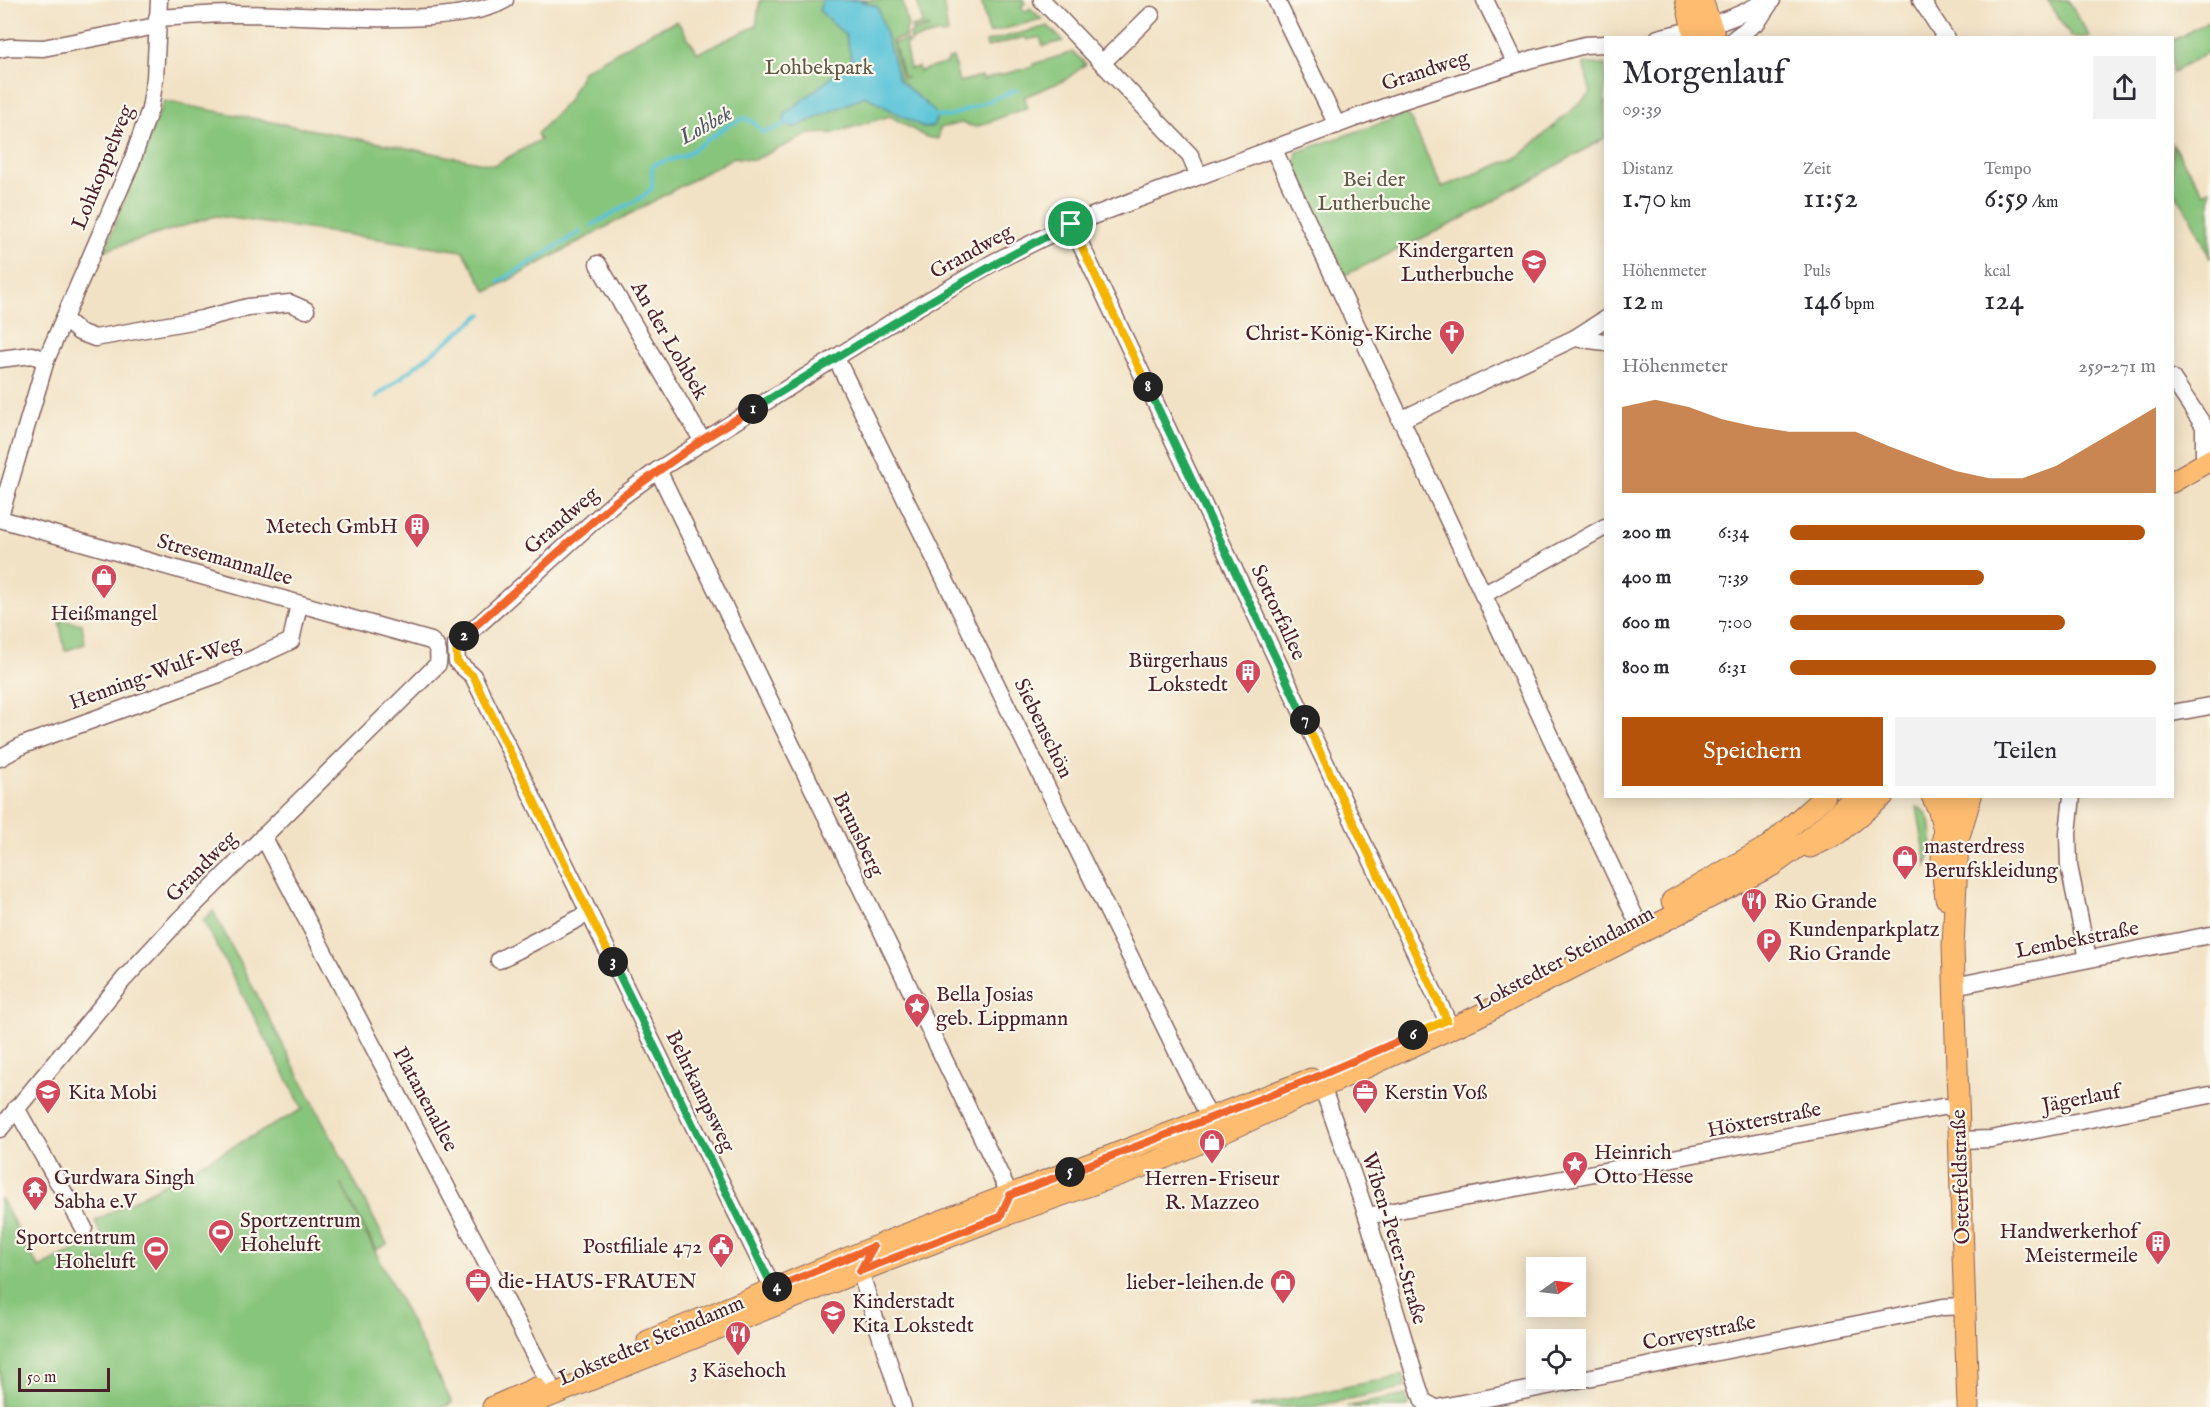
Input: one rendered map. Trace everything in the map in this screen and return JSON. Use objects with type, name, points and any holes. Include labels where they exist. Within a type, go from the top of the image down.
[{"type":"main road","points":[[1686,0],[1703,33]]},
{"type":"main road","points":[[1702,0],[1703,33]]},
{"type":"main road","points":[[2174,483],[2207,461]]},
{"type":"main road","name":"Lokstedter Steindamm","points":[[492,1407],[873,1247],[1314,1078],[1447,1020],[1638,921],[1769,846],[1791,829],[1823,798]]},
{"type":"main road","points":[[1789,854],[1854,798]]},
{"type":"main road","points":[[1789,854],[1820,844],[1838,834],[1881,798]]},
{"type":"main road","points":[[1933,798],[1943,830]]},
{"type":"main road","name":"Osterfeldstraße","points":[[1951,798],[1943,830],[1942,874],[1953,946]]},
{"type":"main road","name":"Osterfeldstraße","points":[[1968,1407],[1953,946],[1958,840],[1970,798]]},
{"type":"main road","name":"Lokstedter Steindamm","points":[[523,1407],[860,1271],[1000,1217],[1155,1162],[1323,1089],[1476,1017],[1721,892],[1789,854]]},
{"type":"street","name":"Lohkoppelweg","points":[[0,517],[46,360],[132,161],[150,109],[155,78],[156,22],[159,0]]},
{"type":"street","points":[[0,49],[43,48],[156,22],[236,14],[392,17],[464,15],[505,0]]},
{"type":"street","points":[[1042,0],[1104,62],[1190,155],[1199,177]]},
{"type":"street","points":[[1276,0],[1337,125]]},
{"type":"street","points":[[1485,0],[1516,64]]},
{"type":"street","points":[[1676,36],[1703,33],[1766,0]]},
{"type":"street","points":[[1739,36],[1758,21],[1772,0]]},
{"type":"street","points":[[1921,0],[1945,36]]},
{"type":"street","points":[[1104,62],[1151,15]]},
{"type":"street","name":"Grandweg","points":[[457,662],[456,645],[485,616],[616,501],[702,440],[994,262],[1071,224],[1398,102],[1516,64],[1577,47],[1604,44]]},
{"type":"street","points":[[1274,150],[1638,921]]},
{"type":"street","name":"Sottorfallee","points":[[1071,224],[1447,1020]]},
{"type":"street","name":"An der Lohbek","points":[[598,264],[702,440]]},
{"type":"street","points":[[64,319],[79,333],[95,338],[202,319],[248,307],[290,303],[306,310]]},
{"type":"street","points":[[1400,420],[1575,338],[1604,320]]},
{"type":"street","points":[[1575,338],[1604,342]]},
{"type":"street","points":[[0,359],[32,355],[46,360]]},
{"type":"street","name":"Siebenschön","points":[[836,358],[1210,1119]]},
{"type":"street","points":[[2174,381],[2205,426],[2207,461]]},
{"type":"street","name":"Brunsberg","points":[[658,470],[1010,1195]]},
{"type":"street","name":"Stresemannallee","points":[[0,517],[436,644]]},
{"type":"street","points":[[1483,595],[1604,528]]},
{"type":"street","name":"Henning-Wulf-Weg","points":[[0,758],[23,745],[222,673],[273,651],[291,641],[299,604]]},
{"type":"street","name":"Grandweg","points":[[0,1129],[124,979],[263,836],[438,664],[439,655],[436,644]]},
{"type":"street","name":"Behrkampsweg","points":[[457,662],[473,676],[773,1288]]},
{"type":"street","points":[[2174,713],[2210,706]]},
{"type":"street","points":[[2072,798],[2068,833],[2069,866],[2088,959]]},
{"type":"street","name":"Platanenallee","points":[[263,836],[549,1383]]},
{"type":"street","points":[[499,960],[589,913]]},
{"type":"street","name":"Lembekstraße","points":[[1954,986],[2210,935]]},
{"type":"street","name":"Wiben-Peter-Straße","points":[[1323,1089],[1429,1404]]},
{"type":"street","name":"Jägerlauf","points":[[1960,1140],[1991,1139],[2210,1095]]},
{"type":"street","name":"Höxterstraße","points":[[1366,1216],[1942,1107],[1958,1107]]},
{"type":"street","points":[[16,1108],[84,1228]]},
{"type":"street","points":[[1000,1217],[1010,1195]]},
{"type":"street","points":[[873,1247],[860,1271],[903,1407]]},
{"type":"street","name":"Corveystraße","points":[[1442,1407],[1931,1309],[1964,1306]]},
{"type":"green space","name":"Lohbekpark","points":[[760,0],[902,0],[908,27],[905,32],[906,37],[892,41],[902,79],[907,77],[903,76],[894,43],[907,40],[908,44],[905,45],[910,69],[918,67],[919,71],[948,63],[948,59],[953,58],[959,82],[982,76],[983,79],[1033,67],[1033,64],[1073,52],[1086,64],[1065,80],[1024,97],[1028,107],[976,127],[961,123],[940,128],[938,139],[926,137],[890,116],[833,133],[809,134],[754,160],[734,157],[487,292],[463,251],[216,216],[105,250],[164,101],[494,165],[540,140],[537,134],[568,101],[583,71],[652,32],[677,21],[698,53],[756,26]]},
{"type":"green space","points":[[917,0],[943,0],[948,34],[941,35],[940,33],[912,40],[911,43],[909,36],[911,33],[929,28],[928,26],[912,30],[911,27],[923,24]]},
{"type":"green space","points":[[981,0],[1023,0],[1025,3],[1021,7],[1026,12],[1030,8],[1042,19],[989,33]]},
{"type":"green space","points":[[2047,0],[2068,0],[2089,36],[2070,36]]},
{"type":"green space","points":[[2210,20],[2210,51],[2174,72],[2174,40]]},
{"type":"green space","points":[[1048,26],[1063,41],[1043,46],[1040,37],[1027,40],[1025,37],[987,47],[986,42]]},
{"type":"green space","name":"Bei der Lutherbuche","points":[[1583,63],[1604,65],[1604,139],[1460,220],[1345,275],[1294,167],[1297,152],[1408,114],[1442,187],[1520,156],[1591,93]]},
{"type":"green space","points":[[2174,147],[2204,193],[2210,189],[2210,258],[2193,220],[2174,192]]},
{"type":"green space","points":[[59,620],[82,624],[85,644],[65,651]]},
{"type":"green space","points":[[1917,807],[1928,816],[1931,824],[1932,842],[1927,866]]},
{"type":"green space","name":"Sportzentrum Hoheluft","points":[[213,911],[387,1244],[376,1250],[341,1184],[452,1403],[444,1407],[0,1407],[0,1197],[39,1268],[102,1237],[95,1221],[303,1109],[203,920]]},
{"type":"green space","points":[[1403,1375],[1407,1387],[1311,1407],[1249,1407]]},
{"type":"green space","points":[[1406,1395],[1408,1407],[1346,1407]]},
{"type":"water","points":[[823,0],[859,0],[878,7],[899,80],[933,110],[937,117],[933,126],[924,128],[865,96],[794,128],[784,124],[785,114],[852,61],[846,36],[819,10]]},
{"type":"waterway","name":"Lohbek","points":[[932,115],[948,117],[1016,90]]},
{"type":"waterway","name":"Lohbek","points":[[592,225],[644,196],[652,188],[652,168],[655,164],[684,156],[727,126],[744,118],[765,132],[786,123]]},
{"type":"waterway","name":"Lohbek","points":[[499,282],[580,232]]},
{"type":"waterway","name":"Lohbek","points":[[376,397],[482,314]]},
{"type":"place","name":"Kindergarten Lutherbuche","points":[[1534,285]]},
{"type":"place","name":"Christ-König-Kirche","points":[[1452,356]]},
{"type":"place","name":"Metech GmbH","points":[[417,549]]},
{"type":"place","name":"Heißmangel","points":[[104,600]]},
{"type":"place","name":"Bürgerhaus Lokstedt","points":[[1248,695]]},
{"type":"place","name":"masterdress Berufskleidung","points":[[1905,881]]},
{"type":"place","name":"Rio Grande","points":[[1754,924]]},
{"type":"place","name":"Kundenparkplatz Rio Grande","points":[[1769,964]]},
{"type":"place","name":"Bella Josias geb. Lippmann","points":[[917,1029]]},
{"type":"place","name":"Kita Mobi","points":[[48,1115]]},
{"type":"place","name":"Kerstin Voß","points":[[1365,1115]]},
{"type":"place","name":"Herren-Friseur R. Mazzeo","points":[[1212,1165]]},
{"type":"place","name":"Heinrich Otto Hesse","points":[[1575,1187]]},
{"type":"place","name":"Gurdwara Singh Sabha e.V","points":[[35,1212]]},
{"type":"place","name":"Sportzentrum Hoheluft","points":[[221,1255]]},
{"type":"place","name":"Handwerkerhof Meistermeile","points":[[2158,1266]]},
{"type":"place","name":"Postfiliale 472","points":[[721,1269]]},
{"type":"place","name":"Sportcentrum Hoheluft","points":[[156,1272]]},
{"type":"place","name":"die-HAUS-FRAUEN","points":[[478,1304]]},
{"type":"place","name":"lieber-leihen.de","points":[[1283,1305]]},
{"type":"place","name":"Kinderstadt Kita Lokstedt","points":[[833,1336]]},
{"type":"place","name":"3 Käsehoch","points":[[738,1357]]},
{"type":"route","points":[[1071,224],[1447,1020],[1314,1078],[1010,1195],[1000,1217],[860,1271],[873,1247],[773,1288],[473,676],[457,662],[454,654],[456,645],[616,501],[658,470],[702,440],[916,308],[994,262],[1071,224]]}]
